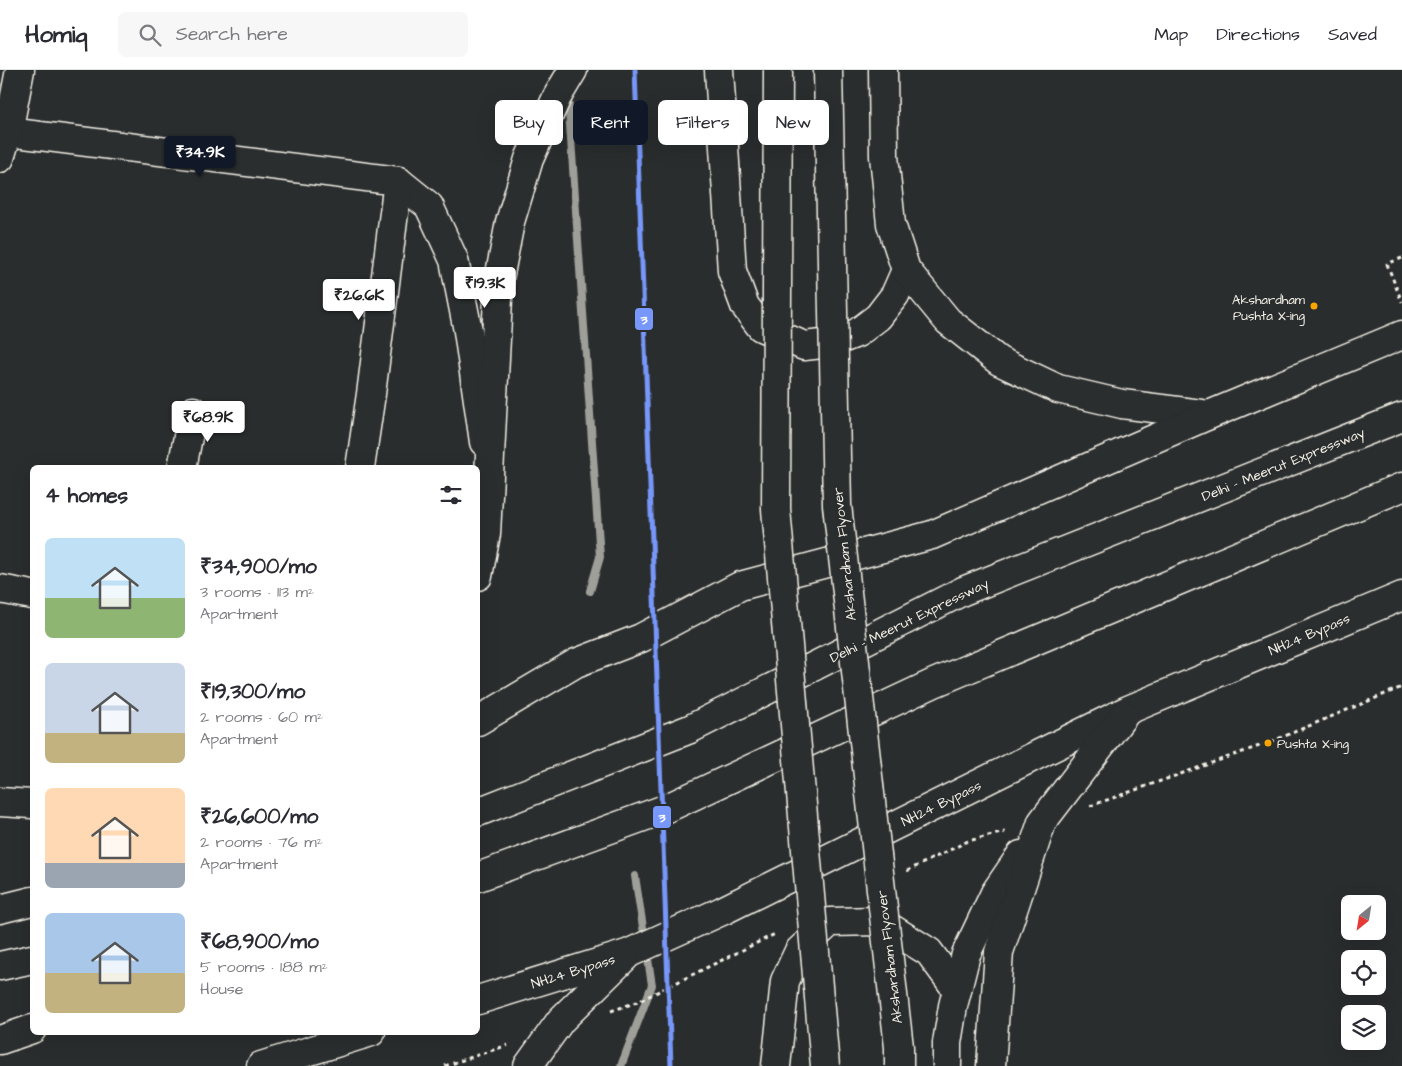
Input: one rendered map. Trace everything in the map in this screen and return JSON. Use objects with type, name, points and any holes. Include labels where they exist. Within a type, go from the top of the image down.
[{"type":"main road","points":[[0,158],[8,132],[20,70]]},
{"type":"main road","points":[[480,566],[486,534],[490,478],[499,279],[510,222],[529,159],[557,97],[573,70]]},
{"type":"main road","points":[[719,70],[732,271],[746,306],[761,327],[804,346],[832,343],[857,333],[878,316],[895,295],[906,270]]},
{"type":"main road","points":[[778,70],[776,508],[825,1066]]},
{"type":"main road","name":"Akshardham Flyover","points":[[828,70],[837,505],[899,1046],[899,1066]]},
{"type":"main road","points":[[882,70],[884,156],[891,224],[906,270],[948,321],[999,361],[1058,389],[1122,404],[1209,416]]},
{"type":"main road","points":[[8,132],[398,181],[429,206],[454,260],[468,330],[490,478]]},
{"type":"main road","points":[[360,465],[398,181]]},
{"type":"main road","points":[[480,720],[576,663],[642,638],[740,586],[932,535],[1402,335]]},
{"type":"main road","points":[[183,465],[193,411]]},
{"type":"main road","name":"Delhi - Meerut Expressway","points":[[480,811],[690,729],[963,591],[1402,417]]},
{"type":"main road","points":[[480,876],[665,809],[934,683],[1402,487]]},
{"type":"main road","points":[[0,589],[30,595]]},
{"type":"main road","name":"NH24 Bypass","points":[[480,999],[628,954],[722,911],[1128,710],[1400,596]]},
{"type":"main road","points":[[947,1066],[947,1043],[953,1006],[966,954],[995,893],[1042,822],[1128,710]]},
{"type":"main road","points":[[0,802],[30,804]]},
{"type":"main road","points":[[991,1066],[999,952],[1042,822]]},
{"type":"main road","points":[[0,909],[30,902]]},
{"type":"main road","points":[[776,1066],[785,981],[799,951],[830,922],[879,921],[929,952],[957,990]]},
{"type":"main road","points":[[528,1066],[561,1020],[628,954]]},
{"type":"main road","points":[[0,966],[30,959]]},
{"type":"main road","points":[[0,1040],[30,1030]]},
{"type":"main road","points":[[260,1066],[361,1035]]},
{"type":"path","points":[[1402,258],[1387,264],[1402,302]]},
{"type":"path","points":[[1085,808],[1268,743],[1402,687]]},
{"type":"path","points":[[968,841],[1042,822]]},
{"type":"path","points":[[637,1002],[660,990]]},
{"type":"waterway","points":[[568,96],[600,557],[590,591]]},
{"type":"waterway","points":[[621,1066],[652,985],[635,876]]},
{"type":"metro line","name":"3","points":[[635,70],[671,1066]]},
{"type":"place","name":"Akshardham Pushta X-ing","points":[[1314,306]]},
{"type":"place","name":"Pushta X-ing","points":[[1268,743]]}]
